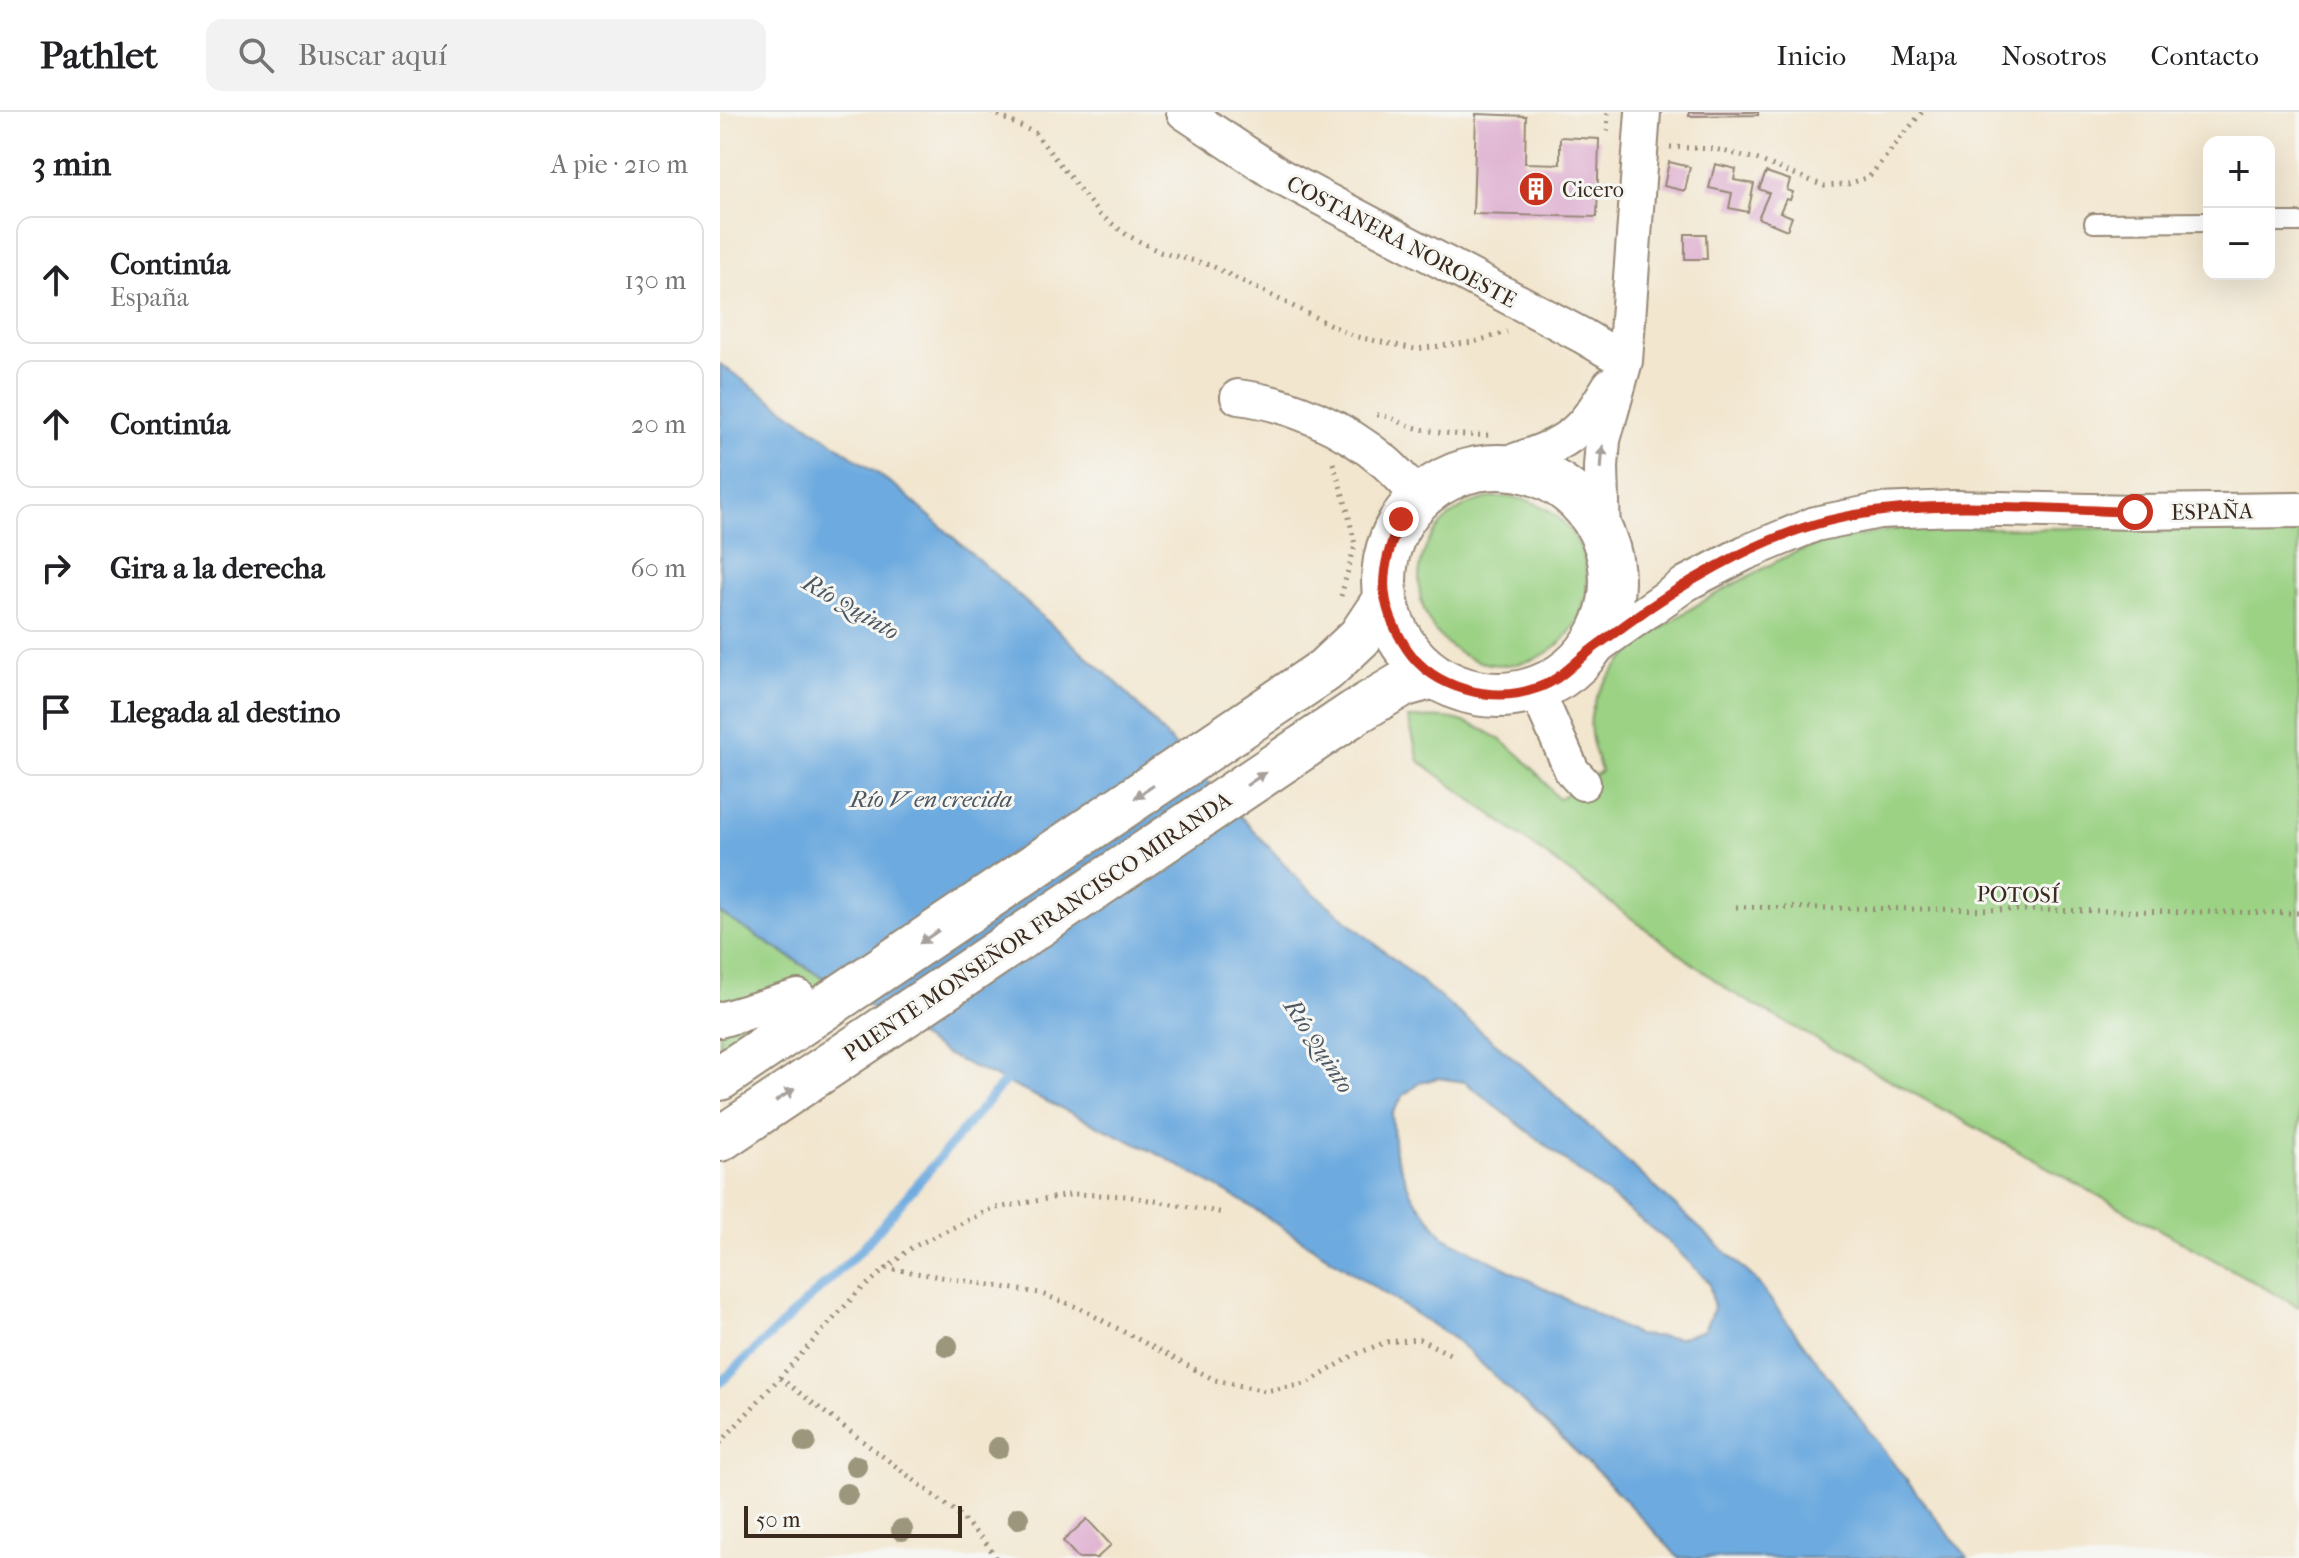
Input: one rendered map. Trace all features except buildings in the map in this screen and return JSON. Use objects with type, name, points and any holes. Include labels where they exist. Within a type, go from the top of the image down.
[{"type":"street","name":"COSTANERA NOROESTE","points":[[1184,112],[1280,176],[1625,361]]},
{"type":"street","points":[[1603,535],[1603,440],[1625,361],[1642,129]]},
{"type":"street","points":[[1496,451],[1571,491],[1587,507],[1603,535],[1611,562],[1610,590],[1603,619],[1586,654],[1560,678],[1536,689],[1509,694],[1482,693],[1456,686],[1434,676],[1409,653],[1384,601],[1383,575],[1387,550],[1401,519],[1431,488],[1472,470],[1496,451],[1547,448],[1575,432],[1595,409],[1625,361]]},
{"type":"street","points":[[1238,397],[1268,400],[1344,434],[1385,462],[1421,498]]},
{"type":"street","name":"ESPAÑA","points":[[1586,654],[1687,583],[1745,553],[1815,524],[1879,511],[1955,508],[2135,512],[2299,510]]},
{"type":"street","points":[[720,1078],[1325,670],[1360,637],[1384,601]]},
{"type":"street","name":"PUENTE MONSEÑOR FRANCISCO MIRANDA","points":[[720,1139],[1354,713],[1401,685],[1434,676]]},
{"type":"street","points":[[1536,689],[1572,771],[1583,783]]},
{"type":"street","points":[[720,1020],[798,997]]},
{"type":"lane","points":[[2094,223],[2203,222]]},
{"type":"lane","points":[[2275,222],[2299,222]]},
{"type":"path","points":[[991,112],[1035,133],[1099,214],[1127,235],[1160,252],[1210,265],[1353,336],[1415,349],[1474,342],[1550,319]]},
{"type":"path","points":[[1607,144],[1608,112]]},
{"type":"path","points":[[1642,129],[1756,159],[1824,186],[1848,184],[1869,177],[1922,112]]},
{"type":"path","points":[[1338,604],[1355,545],[1333,464],[1344,434],[1358,414],[1384,415],[1410,427],[1458,437],[1496,451]]},
{"type":"path","name":"POTOSÍ","points":[[1736,907],[2299,913]]},
{"type":"path","points":[[720,1443],[857,1293],[911,1248],[991,1209],[1074,1194],[1126,1196],[1224,1213]]},
{"type":"path","points":[[886,1268],[1039,1293],[1077,1307],[1215,1380],[1265,1391],[1306,1384],[1354,1355],[1386,1342],[1419,1339],[1454,1356]]},
{"type":"path","points":[[780,1378],[957,1513],[996,1558]]},
{"type":"green space","points":[[1503,497],[1535,503],[1563,521],[1581,549],[1587,581],[1581,613],[1563,641],[1535,659],[1503,665],[1471,659],[1443,641],[1425,613],[1419,581],[1425,549],[1443,521],[1471,503]]},
{"type":"green space","points":[[1920,525],[2299,529],[2299,1307],[1731,992],[1419,761],[1408,718],[1453,719],[1485,731],[1513,749],[1558,799],[1601,771],[1592,742],[1592,711],[1615,669],[1658,631],[1707,599],[1794,553],[1872,533]]},
{"type":"green space","points":[[720,913],[830,983],[720,1057]]},
{"type":"water","name":"Río V en crecida","points":[[720,364],[898,488],[1119,685],[1304,885],[1522,1065],[1755,1279],[1968,1558],[1679,1558],[1603,1477],[1456,1340],[1245,1203],[1160,1155],[946,1054],[720,913]],"holes":[[[1438,1078],[1465,1082],[1670,1243],[1709,1282],[1714,1308],[1704,1330],[1679,1338],[1637,1335],[1444,1237],[1411,1194],[1395,1153],[1392,1114],[1403,1096],[1419,1083]]]},
{"type":"waterway","points":[[720,1383],[861,1250],[1004,1082],[1013,1078]]},
{"type":"place","name":"Cicero","points":[[1536,189]]},
{"type":"route","points":[[1401,519],[1387,550],[1383,575],[1384,601],[1409,653],[1434,676],[1456,686],[1482,693],[1509,694],[1536,689],[1560,678],[1628,622],[1687,583],[1745,553],[1815,524],[1879,511],[1955,508],[2135,512]]},
{"type":"water label","name":"Río Quinto","points":[[851,607]]},
{"type":"water label","name":"Río Quinto","points":[[1319,1046]]}]
